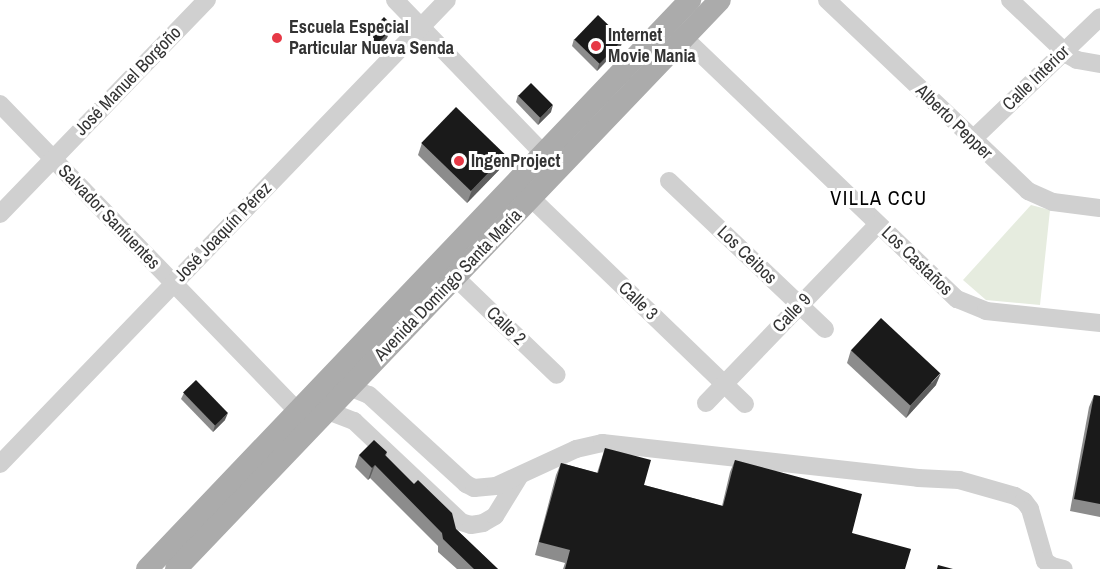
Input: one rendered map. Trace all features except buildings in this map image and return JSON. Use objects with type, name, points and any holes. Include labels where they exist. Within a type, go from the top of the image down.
[{"type":"main road","name":"Avenida Domingo Santa María","points":[[147,569],[542,152],[690,0]]},
{"type":"main road","name":"Avenida Domingo Santa María","points":[[176,569],[720,0]]},
{"type":"street","name":"José Manuel Borgoño","points":[[0,214],[207,0]]},
{"type":"street","points":[[395,0],[542,152]]},
{"type":"street","name":"José Joaquín Pérez","points":[[0,464],[447,0]]},
{"type":"street","points":[[1010,0],[1063,51],[1077,60],[1100,64]]},
{"type":"street","name":"Alberto Pepper","points":[[830,1],[973,139],[1035,195],[1053,202],[1100,208]]},
{"type":"street","name":"Calle Interior","points":[[973,139],[1100,17]]},
{"type":"street","name":"Los Castaños","points":[[667,22],[965,304],[986,311],[1100,322]]},
{"type":"street","name":"Salvador Sanfuentes","points":[[0,104],[297,410]]},
{"type":"street","name":"Los Ceibos","points":[[669,181],[825,329]]},
{"type":"street","name":"Calle 3","points":[[531,198],[745,404]]},
{"type":"street","name":"Calle 9","points":[[706,403],[878,224]]},
{"type":"street","name":"Calle 2","points":[[455,277],[557,375]]},
{"type":"street","points":[[324,382],[352,386],[369,394],[466,484],[483,489],[519,477],[576,450],[602,444],[918,478],[959,480],[1016,495],[1024,501],[1030,509],[1045,561],[1052,566],[1064,569]]},
{"type":"street","points":[[297,410],[328,411],[344,416],[364,429],[460,522],[471,525],[483,523],[495,516],[519,477]]},
{"type":"shaded area","points":[[1031,205],[1050,210],[1040,305],[986,300],[963,280]]},
{"type":"place","name":"Escuela Especial Particular Nueva Senda","points":[[277,38]]},
{"type":"place","name":"Internet Movie Mania","points":[[596,46]]},
{"type":"place","name":"IngenProject","points":[[459,161]]},
{"type":"district","name":"VILLA CCU","points":[[879,197]]}]
